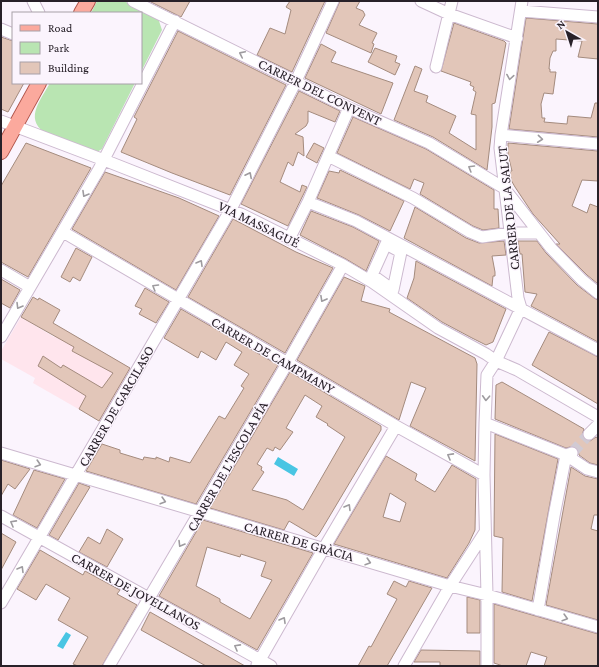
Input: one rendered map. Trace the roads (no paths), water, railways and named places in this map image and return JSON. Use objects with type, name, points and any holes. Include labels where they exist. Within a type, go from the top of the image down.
[{"type":"main road","points":[[82,12],[88,1]]},
{"type":"main road","points":[[1,152],[38,84]]},
{"type":"street","points":[[33,1],[38,12]]},
{"type":"street","name":"CARRER DEL CONVENT","points":[[133,1],[350,108],[429,143],[504,188]]},
{"type":"street","name":"CARRER DE GARCILASO","points":[[1,602],[231,209],[296,81],[333,1]]},
{"type":"street","points":[[420,1],[449,14],[517,38]]},
{"type":"street","points":[[436,67],[452,1]]},
{"type":"street","points":[[522,6],[598,16]]},
{"type":"street","name":"CARRER DE LA SALUT","points":[[521,308],[518,298],[500,148],[522,6]]},
{"type":"street","points":[[1,337],[104,160],[175,21]]},
{"type":"street","points":[[1,29],[12,34]]},
{"type":"street","points":[[289,239],[308,202],[350,108]]},
{"type":"street","name":"VIA MASSAGUÉ","points":[[1,121],[231,209],[342,265],[372,282],[438,328],[496,361],[517,370],[598,417]]},
{"type":"street","points":[[501,135],[598,144]]},
{"type":"street","points":[[328,156],[413,198],[470,232],[482,237],[510,233],[539,233]]},
{"type":"street","points":[[504,188],[551,248],[582,280],[598,293]]},
{"type":"street","points":[[308,202],[356,221],[598,350]]},
{"type":"street","name":"CARRER DE CAMPMANY","points":[[63,232],[396,426],[484,475]]},
{"type":"street","name":"CARRER DE L'ESCOLA PÍA","points":[[109,666],[288,362],[342,265]]},
{"type":"street","points":[[1,270],[30,287]]},
{"type":"street","points":[[487,666],[484,475],[487,375],[496,361],[521,308]]},
{"type":"street","points":[[485,423],[569,454],[586,468],[598,472]]},
{"type":"street","points":[[589,434],[598,425]]},
{"type":"street","points":[[259,663],[324,548],[396,426]]},
{"type":"street","name":"CARRER DE GRÀCIA","points":[[1,453],[450,586],[487,595],[598,627]]},
{"type":"street","points":[[538,610],[554,516],[569,454]]},
{"type":"street","name":"CARRER DE JOVELLANOS","points":[[1,516],[149,598],[259,663],[271,666]]},
{"type":"street","points":[[404,666],[450,586],[485,532]]},
{"type":"water","points":[[278,457],[298,469],[294,476],[274,464]]},
{"type":"water","points":[[66,632],[71,635],[63,649],[57,646]]},
{"type":"tunnel","points":[[572,453],[589,434]]}]
